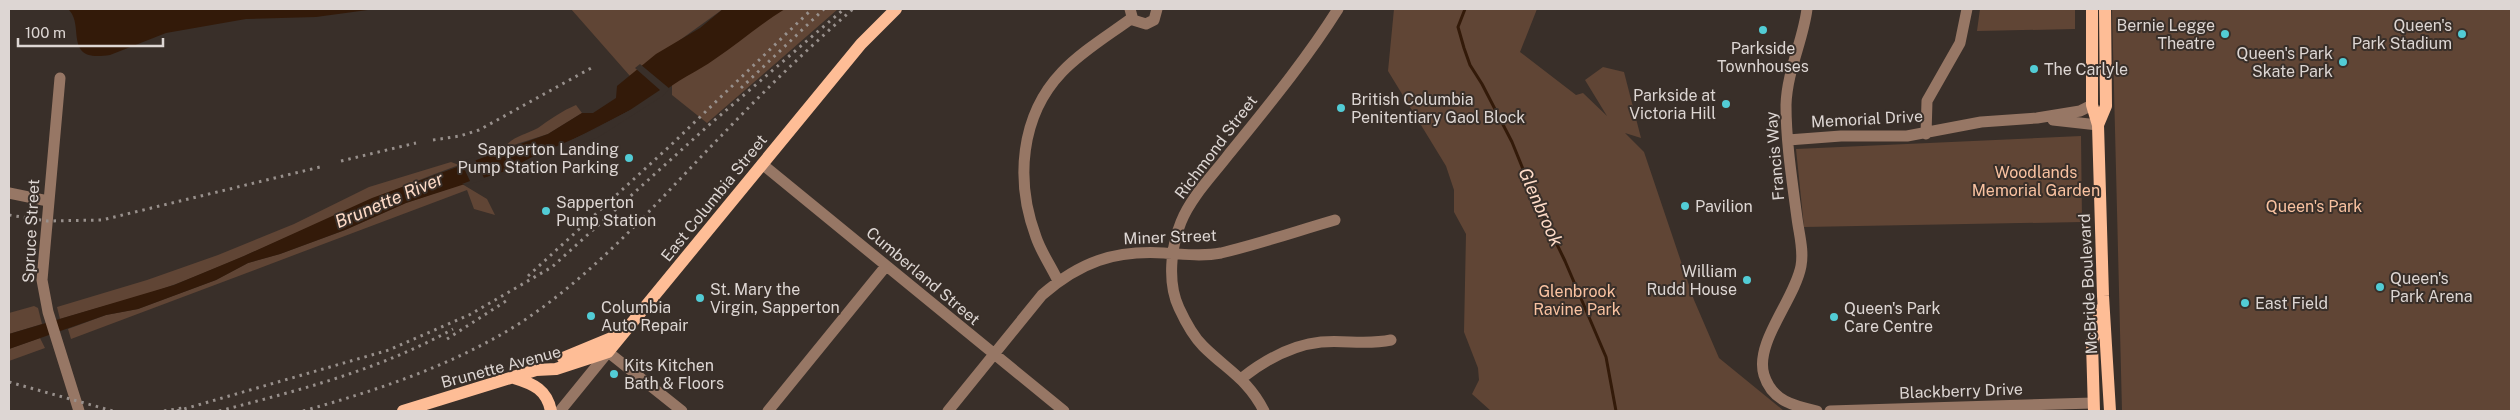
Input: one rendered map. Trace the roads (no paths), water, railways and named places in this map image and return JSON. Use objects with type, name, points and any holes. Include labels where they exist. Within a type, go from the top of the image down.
[{"type":"main road","name":"East Columbia Street","points":[[608,352],[861,44],[896,9]]},
{"type":"main road","name":"McBride Boulevard","points":[[2092,9],[2092,105],[2098,125],[2110,411]]},
{"type":"main road","name":"McBride Boulevard","points":[[2098,125],[2106,106],[2105,9]]},
{"type":"main road","points":[[2094,407],[2092,343],[2104,296]]},
{"type":"main road","points":[[536,370],[626,332]]},
{"type":"main road","name":"Brunette Avenue","points":[[403,411],[536,370],[556,369],[608,352]]},
{"type":"main road","points":[[514,378],[539,388],[545,394],[551,411]]},
{"type":"street","points":[[1058,281],[1036,237],[1027,205],[1024,164],[1029,128],[1041,100],[1062,72],[1131,14],[1141,24],[1150,23],[1156,16],[1157,9]]},
{"type":"street","name":"Richmond Street","points":[[1264,411],[1257,396],[1242,378],[1202,345],[1192,332],[1178,306],[1172,277],[1174,253],[1181,222],[1191,203],[1319,38],[1338,9]]},
{"type":"street","name":"Francis Way","points":[[1806,9],[1790,69],[1786,103],[1788,140],[1802,242],[1802,265],[1798,278],[1771,334],[1762,360],[1763,374],[1769,388],[1780,399],[1791,405],[1817,411]]},
{"type":"street","points":[[1926,134],[1928,101],[1960,44],[1967,9]]},
{"type":"street","name":"Spruce Street","points":[[60,78],[42,280],[48,312],[79,411]]},
{"type":"street","name":"Memorial Drive","points":[[1788,140],[1841,136],[1907,136],[1926,134],[1981,122],[2037,118],[2080,111],[2092,105]]},
{"type":"street","name":"Memorial Drive","points":[[2037,118],[2098,125]]},
{"type":"street","name":"Cumberland Street","points":[[762,164],[1064,411]]},
{"type":"street","points":[[9,193],[48,201]]},
{"type":"street","name":"Miner Street","points":[[948,411],[1042,295],[1058,281],[1093,261],[1116,255],[1141,252],[1200,255],[1221,253],[1334,220]]},
{"type":"street","points":[[768,411],[886,266]]},
{"type":"street","points":[[1242,378],[1259,364],[1289,349],[1321,342],[1376,343],[1391,340]]},
{"type":"street","points":[[608,352],[682,411]]},
{"type":"street","name":"East Columbia Street","points":[[560,411],[608,352]]},
{"type":"street","name":"Blackberry Drive","points":[[1830,411],[2094,407]]},
{"type":"water","points":[[68,9],[375,9],[316,17],[246,19],[166,33],[110,55],[95,56],[85,53],[80,48],[73,16]]},
{"type":"water","name":"Brunette River","points":[[723,9],[785,9],[715,59],[660,95],[521,166],[406,203],[345,230],[280,254],[248,263],[216,280],[138,309],[106,315],[9,349],[9,334],[174,285],[244,256],[372,198],[548,134],[582,113],[593,113],[616,98],[617,86],[656,54],[700,28]]},
{"type":"waterway","name":"Glenbrook","points":[[1465,9],[1458,27],[1470,65],[1512,142],[1536,201],[1565,261],[1606,357],[1616,411]]},
{"type":"railway","points":[[528,276],[671,145],[812,9]]},
{"type":"railway","points":[[741,88],[824,9]]},
{"type":"railway","points":[[177,411],[389,350],[469,315],[552,267],[709,125],[844,9]]},
{"type":"railway","points":[[303,411],[413,376],[440,365],[492,340],[546,305],[625,236],[770,86],[853,9]]},
{"type":"railway","points":[[433,140],[460,136],[479,130],[593,67]]},
{"type":"railway","points":[[341,161],[416,143]]},
{"type":"railway","points":[[9,215],[47,221],[102,220],[320,167]]},
{"type":"railway","points":[[447,339],[506,301]]},
{"type":"railway","points":[[219,411],[339,378],[397,356],[453,329]]},
{"type":"railway","points":[[9,382],[113,411]]},
{"type":"railway","points":[[164,411],[182,408]]},
{"type":"place","name":"Parkside Townhouses","points":[[1763,30]]},
{"type":"place","name":"Bernie Legge Theatre","points":[[2225,34]]},
{"type":"place","name":"Queen's Park Stadium","points":[[2462,34]]},
{"type":"place","name":"Queen's Park Skate Park","points":[[2343,62]]},
{"type":"place","name":"The Carlyle","points":[[2034,69]]},
{"type":"place","name":"Parkside at Victoria Hill","points":[[1726,104]]},
{"type":"place","name":"British Columbia Penitentiary Gaol Block","points":[[1341,108]]},
{"type":"place","name":"Sapperton Landing Pump Station Parking","points":[[629,158]]},
{"type":"place","name":"Pavilion","points":[[1685,206]]},
{"type":"place","name":"Sapperton Pump Station","points":[[546,211]]},
{"type":"place","name":"William Rudd House","points":[[1747,280]]},
{"type":"place","name":"Queen's Park Arena","points":[[2380,287]]},
{"type":"place","name":"St. Mary the Virgin, Sapperton","points":[[700,298]]},
{"type":"place","name":"East Field","points":[[2245,303]]},
{"type":"place","name":"Columbia Auto Repair","points":[[591,316]]},
{"type":"place","name":"Queen's Park Care Centre","points":[[1834,317]]},
{"type":"place","name":"Kits Kitchen Bath & Floors","points":[[614,374]]},
{"type":"park label","name":"Woodlands Memorial Garden","points":[[2036,181]]},
{"type":"park label","name":"Queen's Park","points":[[2314,206]]},
{"type":"park label","name":"Glenbrook Ravine Park","points":[[1577,300]]}]
